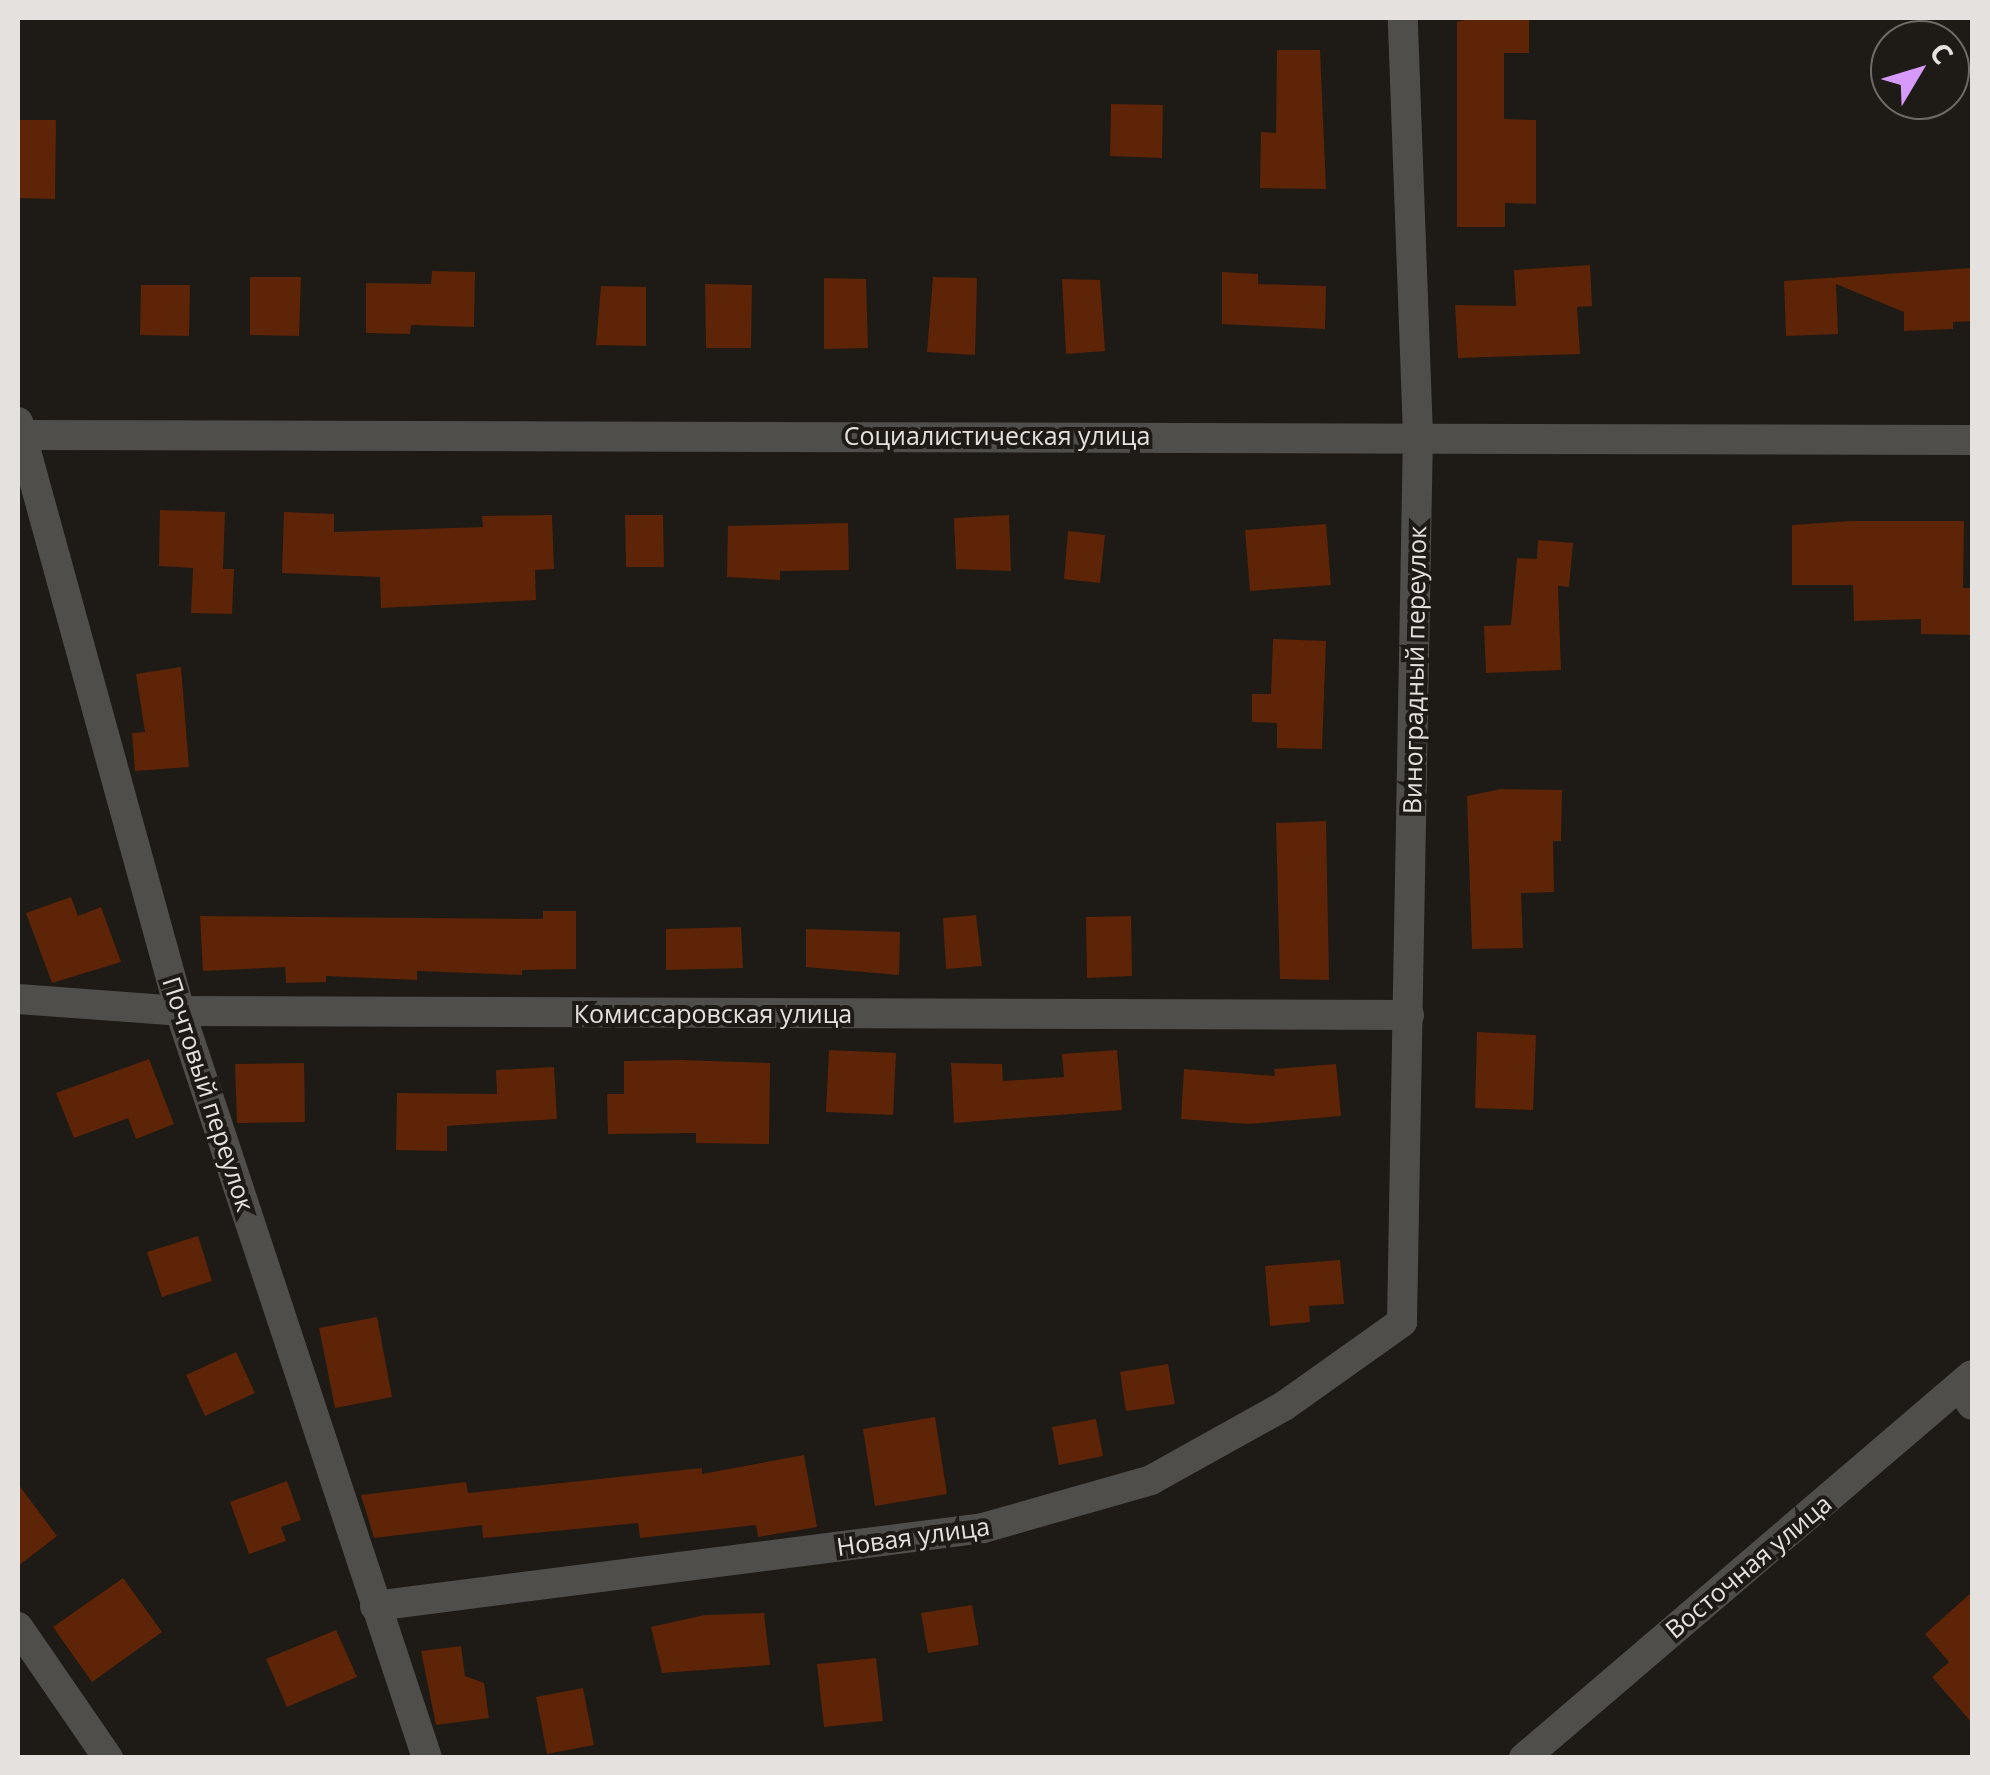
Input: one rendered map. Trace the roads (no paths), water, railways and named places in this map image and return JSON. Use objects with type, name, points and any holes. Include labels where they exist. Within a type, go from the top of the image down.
[{"type":"street","name":"Виноградный переулок","points":[[1402,1322],[1418,435],[1403,18]]},
{"type":"street","name":"Социалистическая улица","points":[[19,429],[1972,440]]},
{"type":"street","name":"Почтовый переулок","points":[[19,429],[180,1011],[427,1758]]},
{"type":"street","name":"Комиссаровская улица","points":[[18,999],[180,1011],[1410,1015]]},
{"type":"street","name":"Новая улица","points":[[375,1606],[984,1528],[1151,1480],[1284,1406],[1402,1322]]},
{"type":"street","name":"Восточная улица","points":[[1524,1758],[1968,1389]]},
{"type":"street","points":[[18,1627],[108,1758]]}]
